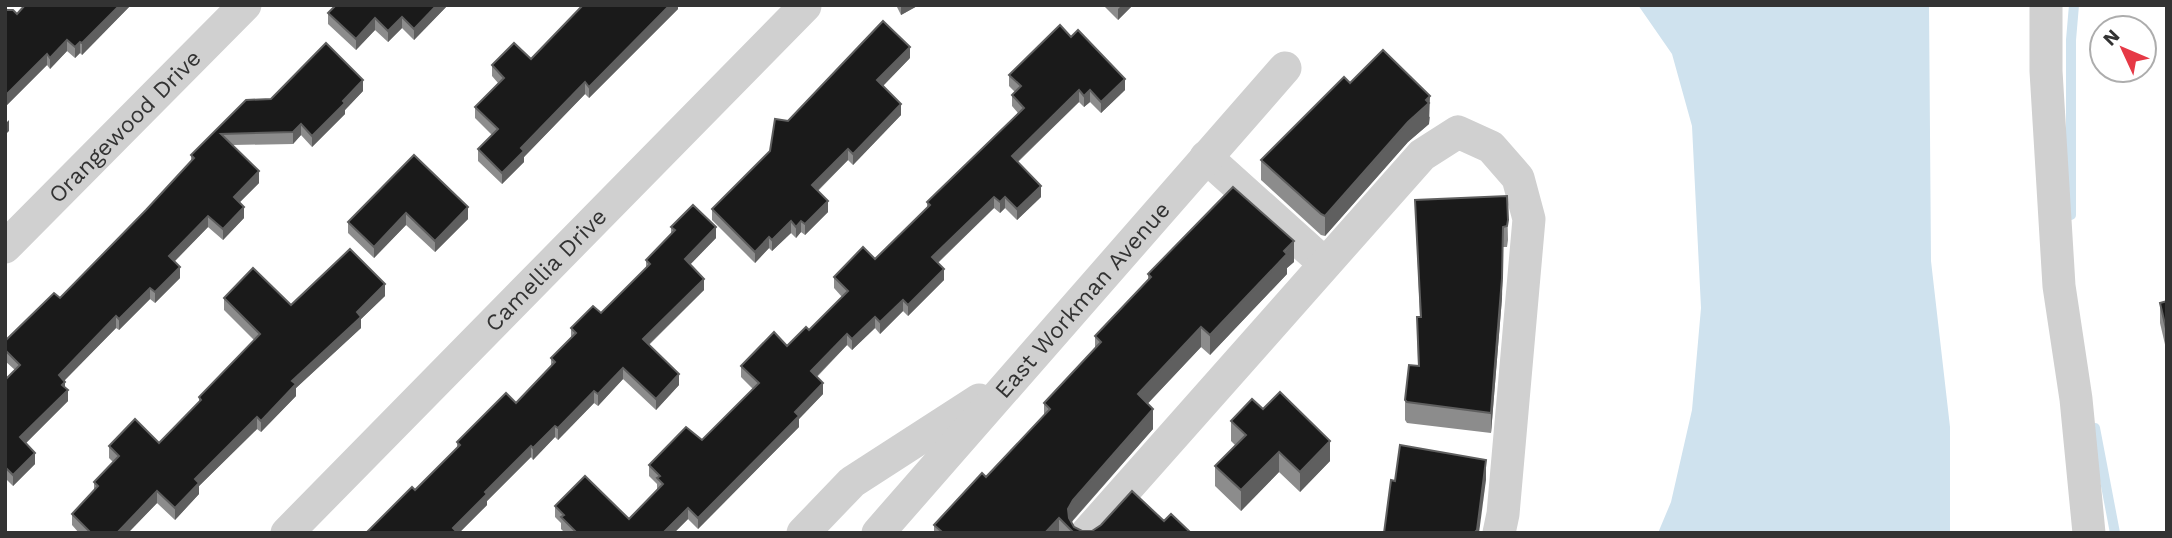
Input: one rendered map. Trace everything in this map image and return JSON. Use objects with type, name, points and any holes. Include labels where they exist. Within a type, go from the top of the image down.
[{"type":"street","name":"Orangewood Drive","points":[[5,247],[245,5]]},
{"type":"street","points":[[2046,5],[2046,71],[2059,285],[2076,398],[2088,533]]},
{"type":"street","name":"Camellia Drive","points":[[287,533],[804,6]]},
{"type":"street","name":"East Workman Avenue","points":[[878,533],[1286,68]]},
{"type":"street","points":[[1087,533],[1422,155],[1458,132],[1491,148],[1518,178],[1529,219],[1503,514],[1499,533]]},
{"type":"street","points":[[1206,157],[1325,264]]},
{"type":"street","points":[[803,533],[852,482],[1012,379]]},
{"type":"water","points":[[1638,5],[1929,5],[1931,261],[1950,427],[1950,533],[1658,533],[1671,502],[1692,410],[1701,308],[1692,126],[1672,54]]},
{"type":"building","points":[[25,5],[120,5],[82,43],[75,47],[67,40],[50,58],[47,54],[5,96],[5,9],[13,10],[17,14]]},
{"type":"building","points":[[336,5],[437,5],[414,29],[402,17],[388,31],[375,18],[356,39],[328,13]]},
{"type":"building","points":[[583,5],[670,5],[589,87],[585,82],[521,148],[524,151],[502,173],[478,149],[498,129],[475,107],[504,78],[492,65],[514,43],[531,59]]},
{"type":"building","points":[[883,21],[910,47],[877,80],[901,104],[853,154],[848,149],[812,185],[828,201],[805,224],[801,221],[796,227],[791,221],[772,240],[769,237],[755,252],[712,209],[770,151],[775,119],[788,121]]},
{"type":"building","points":[[1060,25],[1071,37],[1078,30],[1125,79],[1101,102],[1090,90],[1084,96],[1079,90],[1012,156],[1041,186],[1017,209],[1005,197],[1000,202],[994,197],[932,257],[944,269],[908,305],[903,300],[880,322],[875,317],[852,339],[847,334],[811,371],[823,383],[795,412],[799,416],[698,518],[688,508],[663,533],[577,533],[561,517],[564,515],[555,506],[585,476],[629,519],[663,484],[657,478],[660,476],[649,465],[686,427],[702,440],[759,383],[741,366],[774,332],[787,346],[806,327],[809,330],[848,291],[834,277],[863,247],[875,259],[930,205],[927,202],[1024,108],[1012,95],[1021,86],[1009,75]]},
{"type":"building","points":[[326,43],[363,80],[343,101],[345,103],[312,136],[301,124],[293,132],[221,134],[259,171],[234,197],[244,207],[223,229],[208,216],[169,256],[180,267],[155,292],[150,288],[119,319],[116,316],[59,375],[65,382],[62,385],[68,390],[20,437],[35,453],[13,475],[5,467],[5,380],[20,365],[5,350],[5,341],[54,293],[60,298],[194,158],[191,155],[246,100],[271,99]]},
{"type":"building","points":[[1383,50],[1430,96],[1426,100],[1429,103],[1408,122],[1325,216],[1261,160],[1344,77],[1350,83]]},
{"type":"building","points":[[414,155],[468,207],[435,241],[406,213],[374,247],[348,222]]},
{"type":"building","points":[[1233,187],[1294,241],[1284,251],[1287,254],[1210,335],[1201,327],[1138,394],[1153,409],[1068,509],[1074,527],[1082,531],[1092,531],[1101,525],[1132,491],[1164,521],[1171,514],[1191,533],[1074,533],[1059,518],[1045,533],[939,533],[941,531],[934,525],[982,473],[986,477],[1050,409],[1044,403],[1101,342],[1095,336],[1151,277],[1148,274]]},
{"type":"building","points":[[1507,196],[1508,220],[1507,226],[1503,227],[1502,278],[1491,413],[1407,402],[1405,400],[1409,365],[1419,366],[1417,317],[1421,317],[1415,200]]},
{"type":"building","points":[[693,205],[716,227],[685,259],[704,279],[643,339],[679,374],[656,399],[623,368],[598,394],[594,391],[558,428],[555,426],[533,448],[531,446],[485,492],[487,494],[453,528],[458,533],[366,533],[412,487],[415,490],[460,445],[457,442],[506,393],[516,403],[555,362],[551,358],[576,333],[571,328],[593,306],[601,313],[650,264],[646,260],[675,230],[671,227]]},
{"type":"building","points":[[350,249],[385,284],[357,312],[361,317],[292,381],[296,384],[261,421],[257,417],[195,479],[199,483],[175,508],[157,491],[117,533],[91,533],[72,514],[98,486],[94,482],[119,456],[109,446],[135,419],[159,443],[260,334],[224,298],[253,268],[291,305]]},
{"type":"building","points":[[2167,301],[2167,333],[2160,303]]},
{"type":"building","points":[[1280,392],[1330,441],[1300,472],[1279,452],[1241,490],[1215,466],[1246,435],[1231,421],[1252,399],[1263,409]]},
{"type":"building","points":[[1400,445],[1486,460],[1477,530],[1474,533],[1384,533],[1391,480],[1395,481]]},
{"type":"waterway","points":[[2071,215],[2071,40],[2074,5]]},
{"type":"waterway","points":[[2095,428],[2115,533]]}]
